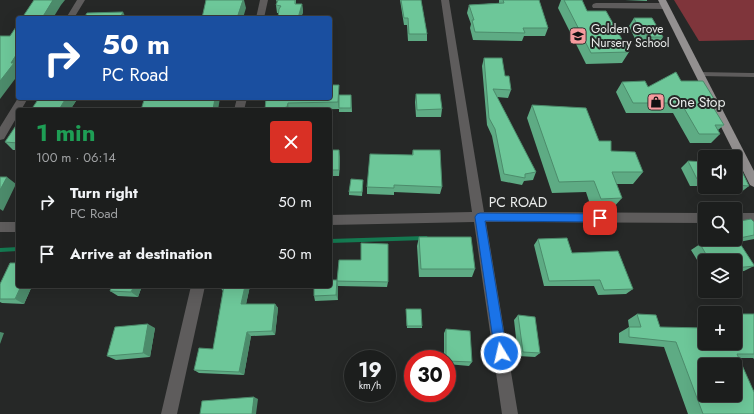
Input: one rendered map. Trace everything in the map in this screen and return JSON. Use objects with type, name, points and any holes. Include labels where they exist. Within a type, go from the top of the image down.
[{"type":"main road","points":[[664,3],[754,182]]},
{"type":"street","points":[[71,16],[81,0]]},
{"type":"street","points":[[260,16],[264,0]]},
{"type":"street","points":[[445,0],[510,414]]},
{"type":"street","points":[[596,6],[664,3]]},
{"type":"street","points":[[0,136],[16,110]]},
{"type":"street","name":"PC ROAD","points":[[332,220],[480,217],[698,218]]},
{"type":"street","points":[[742,218],[754,218]]},
{"type":"street","points":[[0,227],[16,227]]},
{"type":"street","points":[[169,414],[198,288]]},
{"type":"lane","points":[[701,74],[752,75]]},
{"type":"shaded area","points":[[674,0],[754,0],[754,40],[699,41]]},
{"type":"building","points":[[34,0],[53,0],[43,16],[23,16]]},
{"type":"building","points":[[206,0],[243,0],[238,16],[202,16]]},
{"type":"building","points":[[278,0],[295,0],[295,4],[302,4],[299,16],[278,16],[281,6],[276,5]]},
{"type":"building","points":[[401,0],[421,0],[427,34],[409,34],[408,18],[404,18]]},
{"type":"building","points":[[503,0],[539,0],[548,28],[523,28],[525,33],[475,32],[472,20],[474,20],[469,5],[504,3]]},
{"type":"building","points":[[564,0],[582,0],[587,11],[606,11],[629,52],[591,53]]},
{"type":"building","points":[[123,12],[121,16],[85,16],[87,13]]},
{"type":"building","points":[[634,18],[652,18],[663,37],[648,37],[645,33],[641,33]]},
{"type":"building","points":[[16,27],[16,55],[11,63],[14,63],[0,81],[0,36],[10,36]]},
{"type":"building","points":[[484,58],[502,58],[505,76],[509,76],[511,90],[493,89],[536,172],[525,174],[525,178],[504,174],[495,129],[489,118]]},
{"type":"building","points":[[676,72],[681,81],[703,81],[716,102],[710,102],[724,125],[715,125],[720,134],[699,134],[681,103],[633,103],[622,82],[645,81],[648,87]]},
{"type":"building","points":[[332,85],[339,85],[338,102],[288,103],[287,107],[265,108],[266,100],[332,100]]},
{"type":"building","points":[[416,94],[440,94],[442,109],[417,110]]},
{"type":"building","points":[[339,95],[351,95],[351,108],[339,108]]},
{"type":"building","points":[[38,100],[65,100],[60,108],[32,108]]},
{"type":"building","points":[[144,100],[215,100],[213,108],[142,108]]},
{"type":"building","points":[[532,105],[586,108],[599,141],[611,141],[611,151],[635,152],[643,172],[612,172],[622,198],[601,199],[594,181],[559,182]]},
{"type":"building","points":[[16,126],[16,143],[5,142]]},
{"type":"building","points":[[332,150],[339,150],[339,170],[332,170]]},
{"type":"building","points":[[413,150],[440,150],[442,187],[394,185],[394,188],[367,187],[370,154],[413,155]]},
{"type":"building","points":[[688,161],[698,162],[697,179]]},
{"type":"building","points":[[742,171],[749,186],[742,186]]},
{"type":"building","points":[[0,177],[7,177],[0,190]]},
{"type":"building","points":[[351,179],[363,180],[362,192],[349,192]]},
{"type":"building","points":[[751,219],[754,222],[754,235],[742,238],[742,221]]},
{"type":"building","points":[[419,237],[471,237],[475,269],[421,269]]},
{"type":"building","points":[[567,238],[572,253],[618,251],[633,289],[604,290],[600,280],[549,281],[538,239]]},
{"type":"building","points":[[361,243],[388,244],[388,282],[337,281],[339,260],[361,260]]},
{"type":"building","points":[[701,246],[742,246],[754,266],[742,267],[742,254],[706,254]]},
{"type":"building","points":[[10,263],[16,263],[16,288],[20,288],[15,299],[0,299],[0,284]]},
{"type":"building","points":[[332,280],[337,280],[336,295],[314,296],[314,288],[332,288]]},
{"type":"building","points":[[111,288],[133,288],[131,292],[110,291]]},
{"type":"building","points":[[224,288],[245,288],[241,304],[275,304],[272,331],[247,332],[239,372],[194,370],[199,348],[213,349]]},
{"type":"building","points":[[406,309],[421,309],[422,326],[407,326]]},
{"type":"building","points":[[637,314],[656,315],[660,327],[698,328],[698,350],[742,350],[742,314],[754,314],[754,354],[737,354],[739,358],[698,358],[698,401],[676,342],[629,337],[629,327],[641,327]]},
{"type":"building","points":[[518,315],[535,317],[540,353],[523,352]]},
{"type":"building","points":[[148,324],[143,353],[107,356],[115,327]]},
{"type":"building","points":[[446,329],[470,331],[472,362],[456,361],[456,350],[446,350]]},
{"type":"building","points":[[742,365],[754,392],[754,414],[703,414],[698,402],[742,402]]},
{"type":"building","points":[[254,397],[252,414],[200,414],[202,401]]},
{"type":"waterway","points":[[332,241],[425,238]]},
{"type":"waterway","points":[[0,250],[16,249]]},
{"type":"place","name":"Golden Grove Nursery School","points":[[578,36]]},
{"type":"place","name":"One Stop","points":[[656,102]]},
{"type":"route","points":[[501,353],[480,217],[600,218]]}]
